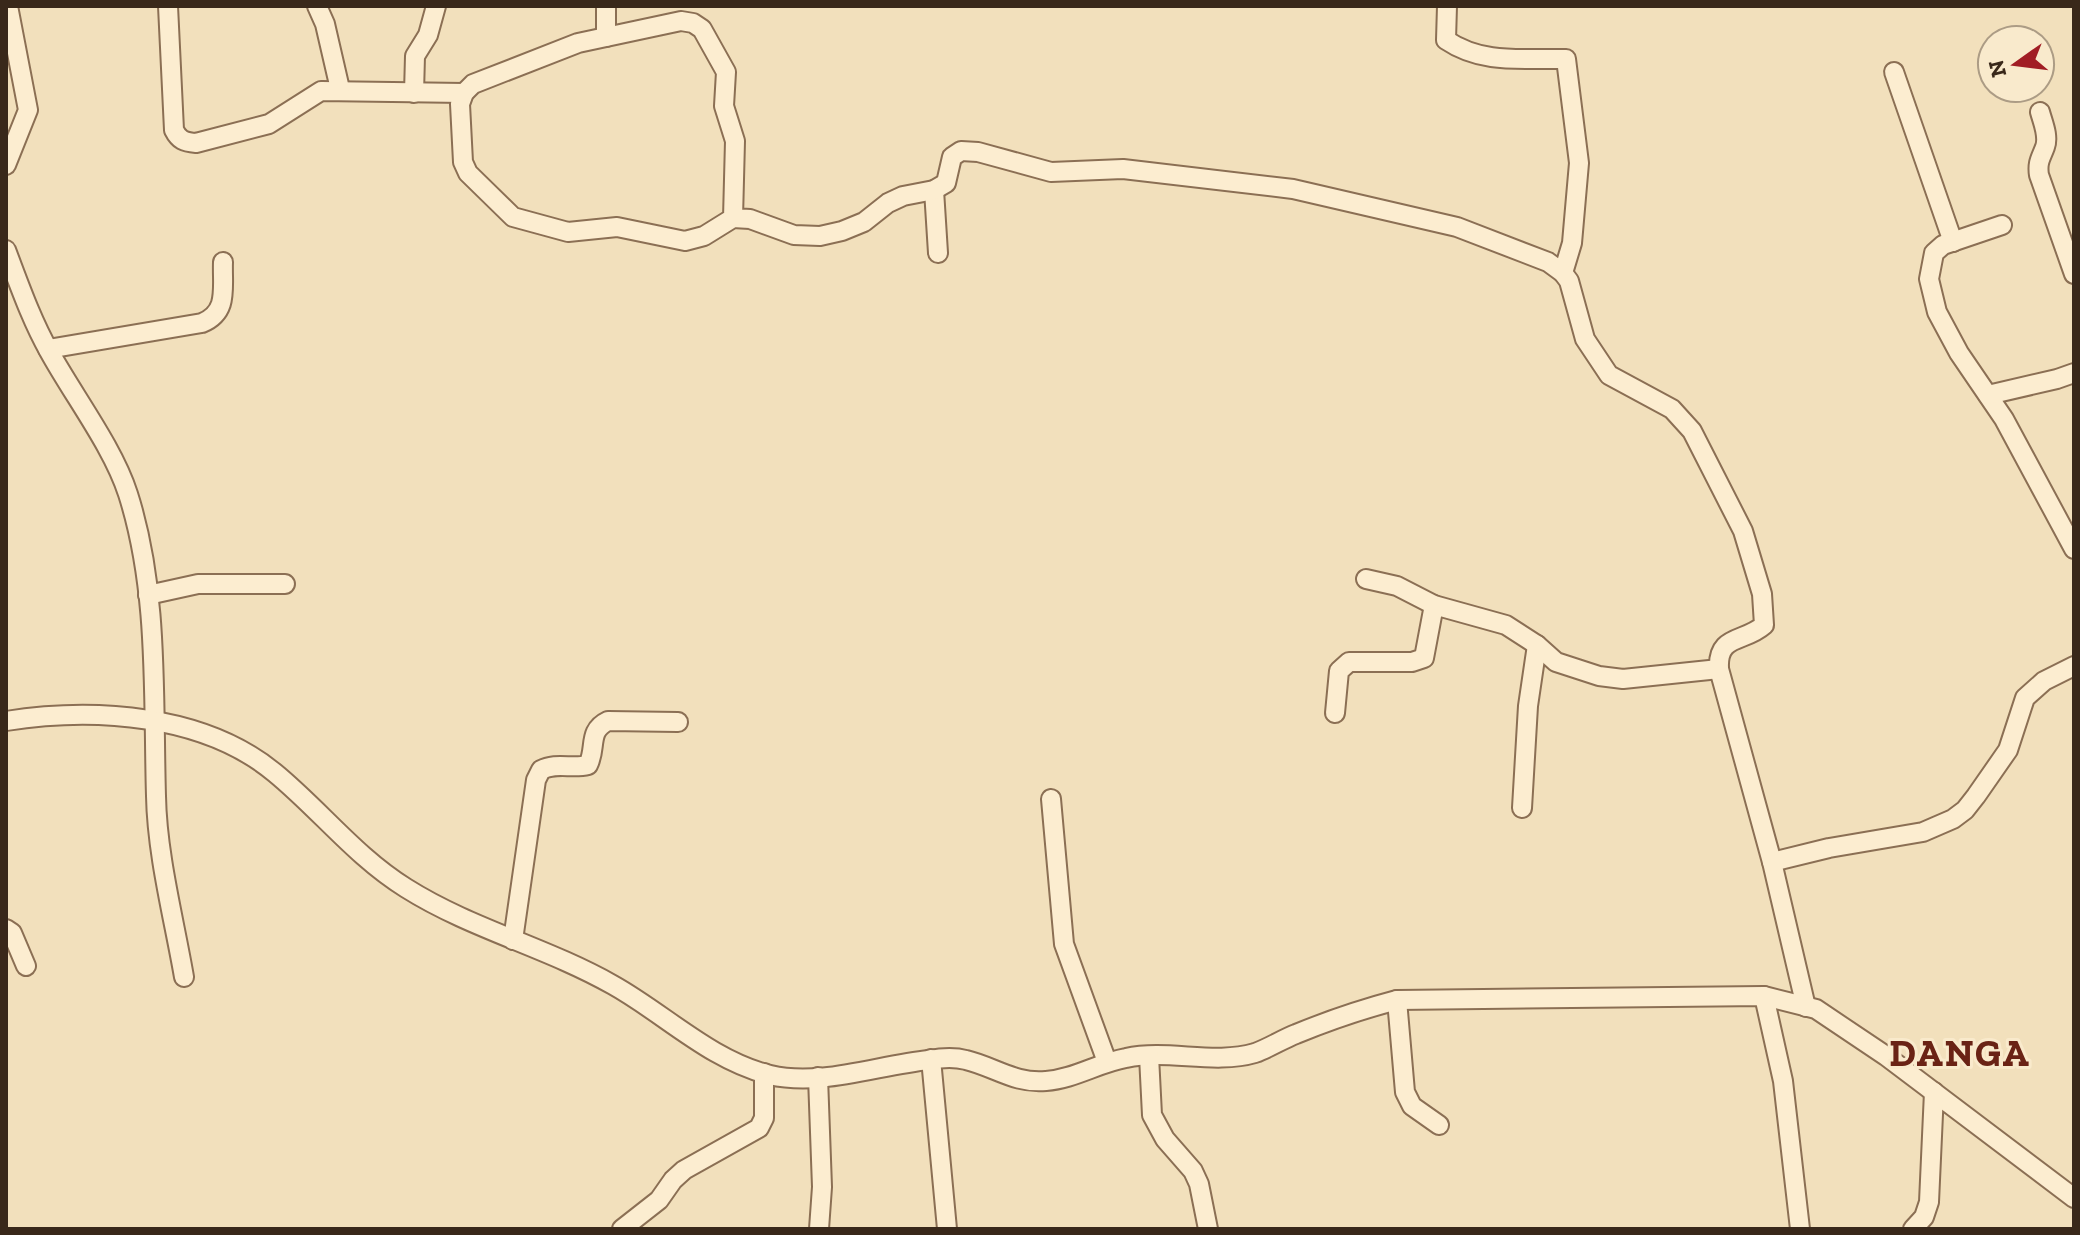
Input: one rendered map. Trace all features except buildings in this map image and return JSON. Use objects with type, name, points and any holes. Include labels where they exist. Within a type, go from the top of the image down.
[{"type":"street","points":[[6,165],[28,110],[8,6]]},
{"type":"street","points":[[168,6],[174,130],[184,142],[196,143],[269,124],[321,91],[464,93]]},
{"type":"street","points":[[317,6],[325,24],[340,89]]},
{"type":"street","points":[[414,93],[415,56],[428,35],[436,6]]},
{"type":"street","points":[[606,6],[606,37]]},
{"type":"street","points":[[1447,6],[1446,40],[1465,53],[1490,58],[1566,59],[1579,163],[1572,243],[1563,273]]},
{"type":"street","points":[[733,218],[735,141],[724,106],[726,72],[702,29],[693,23],[681,21],[578,43],[473,84],[464,93],[460,104],[463,162],[468,173],[513,217],[568,232],[617,227],[685,241],[704,236],[733,218],[750,219],[794,235],[820,236],[864,222],[888,203],[903,196],[934,190],[946,183],[952,157],[961,151],[978,152],[1051,172],[1123,169],[1293,189],[1457,227],[1548,262],[1563,273],[1574,295],[1585,339],[1598,362],[1609,375],[1672,409],[1692,431],[1743,531],[1762,594],[1764,625],[1722,648],[1719,669],[1772,862],[1806,1007]]},
{"type":"street","points":[[1894,72],[1953,242]]},
{"type":"street","points":[[2040,112],[2047,137],[2037,168],[2074,274]]},
{"type":"street","points":[[934,190],[938,253]]},
{"type":"street","points":[[2002,225],[1943,245],[1934,253],[1929,279],[1937,312],[1959,353],[2004,419],[2074,549]]},
{"type":"street","points":[[6,250],[35,324],[120,472],[138,531],[148,595],[157,722],[156,798],[159,828],[184,977]]},
{"type":"street","points":[[48,349],[202,323],[215,318],[221,307],[223,262]]},
{"type":"street","points":[[1988,395],[2074,373]]},
{"type":"street","points":[[1366,579],[1397,586],[1434,605],[1506,625],[1556,662],[1599,676],[1623,679],[1719,669]]},
{"type":"street","points":[[148,595],[198,584],[285,584]]},
{"type":"street","points":[[1335,713],[1339,671],[1349,662],[1412,662],[1424,658],[1434,605]]},
{"type":"street","points":[[1522,808],[1528,706],[1537,645]]},
{"type":"street","points":[[1772,862],[1829,848],[1923,832],[1953,819],[1965,810],[2008,750],[2025,698],[2044,681],[2074,666]]},
{"type":"street","points":[[6,721],[43,715],[94,715],[157,722],[207,735],[244,750],[274,772],[372,865],[437,907],[591,973],[713,1051],[736,1064],[764,1073],[796,1078],[818,1077],[931,1059],[962,1059],[1006,1077],[1029,1082],[1068,1078],[1107,1062],[1130,1057],[1255,1053],[1345,1015],[1397,1000],[1764,996],[1816,1009],[1934,1092],[2074,1198]]},
{"type":"street","points":[[513,940],[536,780],[541,770],[550,765],[588,765],[592,757],[593,733],[608,721],[678,722]]},
{"type":"street","points":[[1051,799],[1064,944],[1107,1062]]},
{"type":"street","points":[[6,929],[12,933],[26,966]]},
{"type":"street","points":[[1764,996],[1783,1081],[1800,1229]]},
{"type":"street","points":[[1397,1000],[1405,1092],[1412,1106],[1439,1125]]},
{"type":"street","points":[[1149,1056],[1152,1115],[1165,1139],[1193,1171],[1199,1184],[1208,1229]]},
{"type":"street","points":[[931,1059],[947,1229]]},
{"type":"street","points":[[622,1229],[659,1200],[684,1170],[759,1128],[764,1118],[764,1073]]},
{"type":"street","points":[[818,1077],[822,1187],[819,1229]]},
{"type":"street","points":[[1913,1229],[1924,1217],[1929,1202],[1934,1092]]},
{"type":"district","name":"DANGA","points":[[1960,1053]]}]
